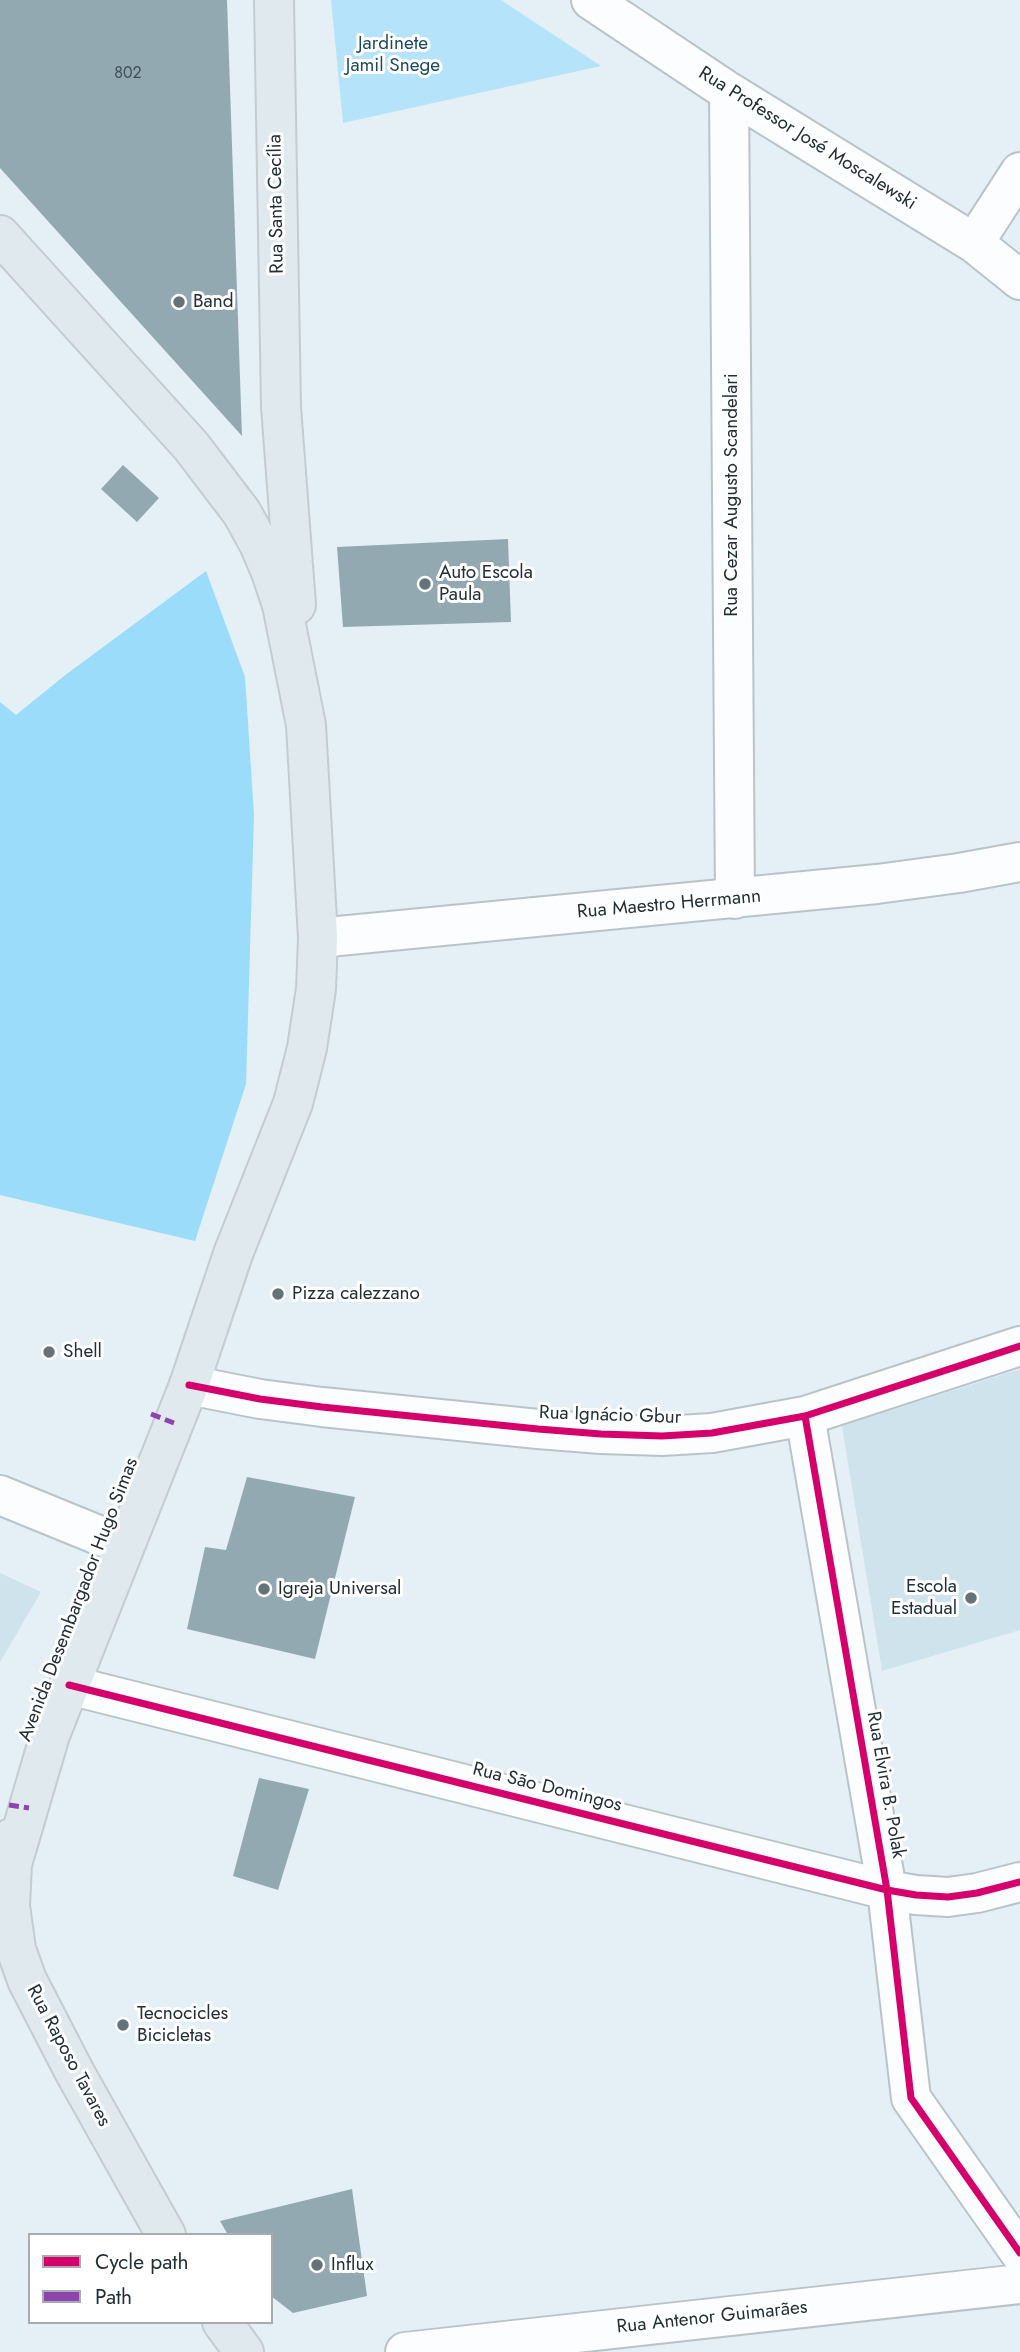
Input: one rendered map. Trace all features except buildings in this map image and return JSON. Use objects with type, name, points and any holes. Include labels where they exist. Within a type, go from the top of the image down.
[{"type":"main road","name":"Rua Santa Cecília","points":[[274,0],[281,407],[306,725]]},
{"type":"main road","name":"Avenida Desembargador Hugo Simas","points":[[0,235],[191,446],[242,513],[259,544],[282,606],[306,725],[318,938],[316,989],[307,1048],[293,1103],[233,1254],[189,1385],[50,1735],[6,1865]]},
{"type":"main road","name":"Rua Santa Cecília","points":[[259,544],[281,407]]},
{"type":"main road","name":"Avenida Desembargador Hugo Simas","points":[[6,1865],[9,1805],[16,1770],[40,1695],[151,1414],[233,1254]]},
{"type":"main road","points":[[69,1685],[64,1674],[64,1663],[104,1560],[107,1550],[103,1537]]},
{"type":"main road","name":"Rua Raposo Tavares","points":[[6,1865],[16,1949],[27,1980],[74,2071],[165,2233]]},
{"type":"main road","points":[[223,2324],[244,2352]]},
{"type":"street","name":"Rua Professor José Moscalewski","points":[[591,0],[729,92],[974,243],[1020,281]]},
{"type":"street","name":"Rua Cezar Augusto Scandelari","points":[[729,92],[735,899]]},
{"type":"street","points":[[974,243],[1020,172]]},
{"type":"street","name":"Rua Maestro Herrmann","points":[[318,938],[877,884],[1020,862]]},
{"type":"street","name":"Rua Ignácio Gbur","points":[[189,1385],[322,1407],[601,1434],[662,1436],[712,1433],[805,1416],[1020,1346]]},
{"type":"street","name":"Rua Elvira B. Polak","points":[[805,1416],[887,1890],[911,2098],[1020,2253]]},
{"type":"street","points":[[0,1494],[103,1537]]},
{"type":"street","name":"Rua São Domingos","points":[[69,1685],[887,1890],[948,1897],[977,1894],[1020,1882]]},
{"type":"street","name":"Rua Antenor Guimarães","points":[[405,2352],[531,2345],[1020,2284]]},
{"type":"shaded area","points":[[206,571],[245,677],[254,815],[246,1084],[195,1241],[0,1195],[0,702],[16,715]]},
{"type":"shaded area","points":[[1020,1369],[1020,1630],[882,1671],[842,1426]]},
{"type":"shaded area","points":[[0,1573],[41,1592],[0,1662]]},
{"type":"green space","name":"Jardinete Jamil Snege","points":[[331,0],[501,0],[601,66],[343,123]]},
{"type":"marked path","points":[[151,1414],[174,1423]]},
{"type":"marked path","points":[[9,1805],[29,1808]]},
{"type":"cycle path","points":[[189,1385],[260,1399],[322,1407],[538,1429],[662,1436],[712,1433],[805,1416],[1020,1346]]},
{"type":"cycle path","points":[[805,1416],[887,1890],[911,2098],[1020,2253]]},
{"type":"cycle path","points":[[69,1685],[887,1890],[948,1897],[1020,1882]]},
{"type":"place","name":"Band","points":[[179,302]]},
{"type":"place","name":"Auto Escola Paula","points":[[425,584]]},
{"type":"place","name":"Pizza calezzano","points":[[278,1294]]},
{"type":"place","name":"Shell","points":[[49,1352]]},
{"type":"place","name":"Igreja Universal","points":[[264,1589]]},
{"type":"place","name":"Escola Estadual","points":[[971,1598]]},
{"type":"place","name":"Tecnocicles Bicicletas","points":[[123,2025]]},
{"type":"place","name":"Influx","points":[[317,2265]]}]
